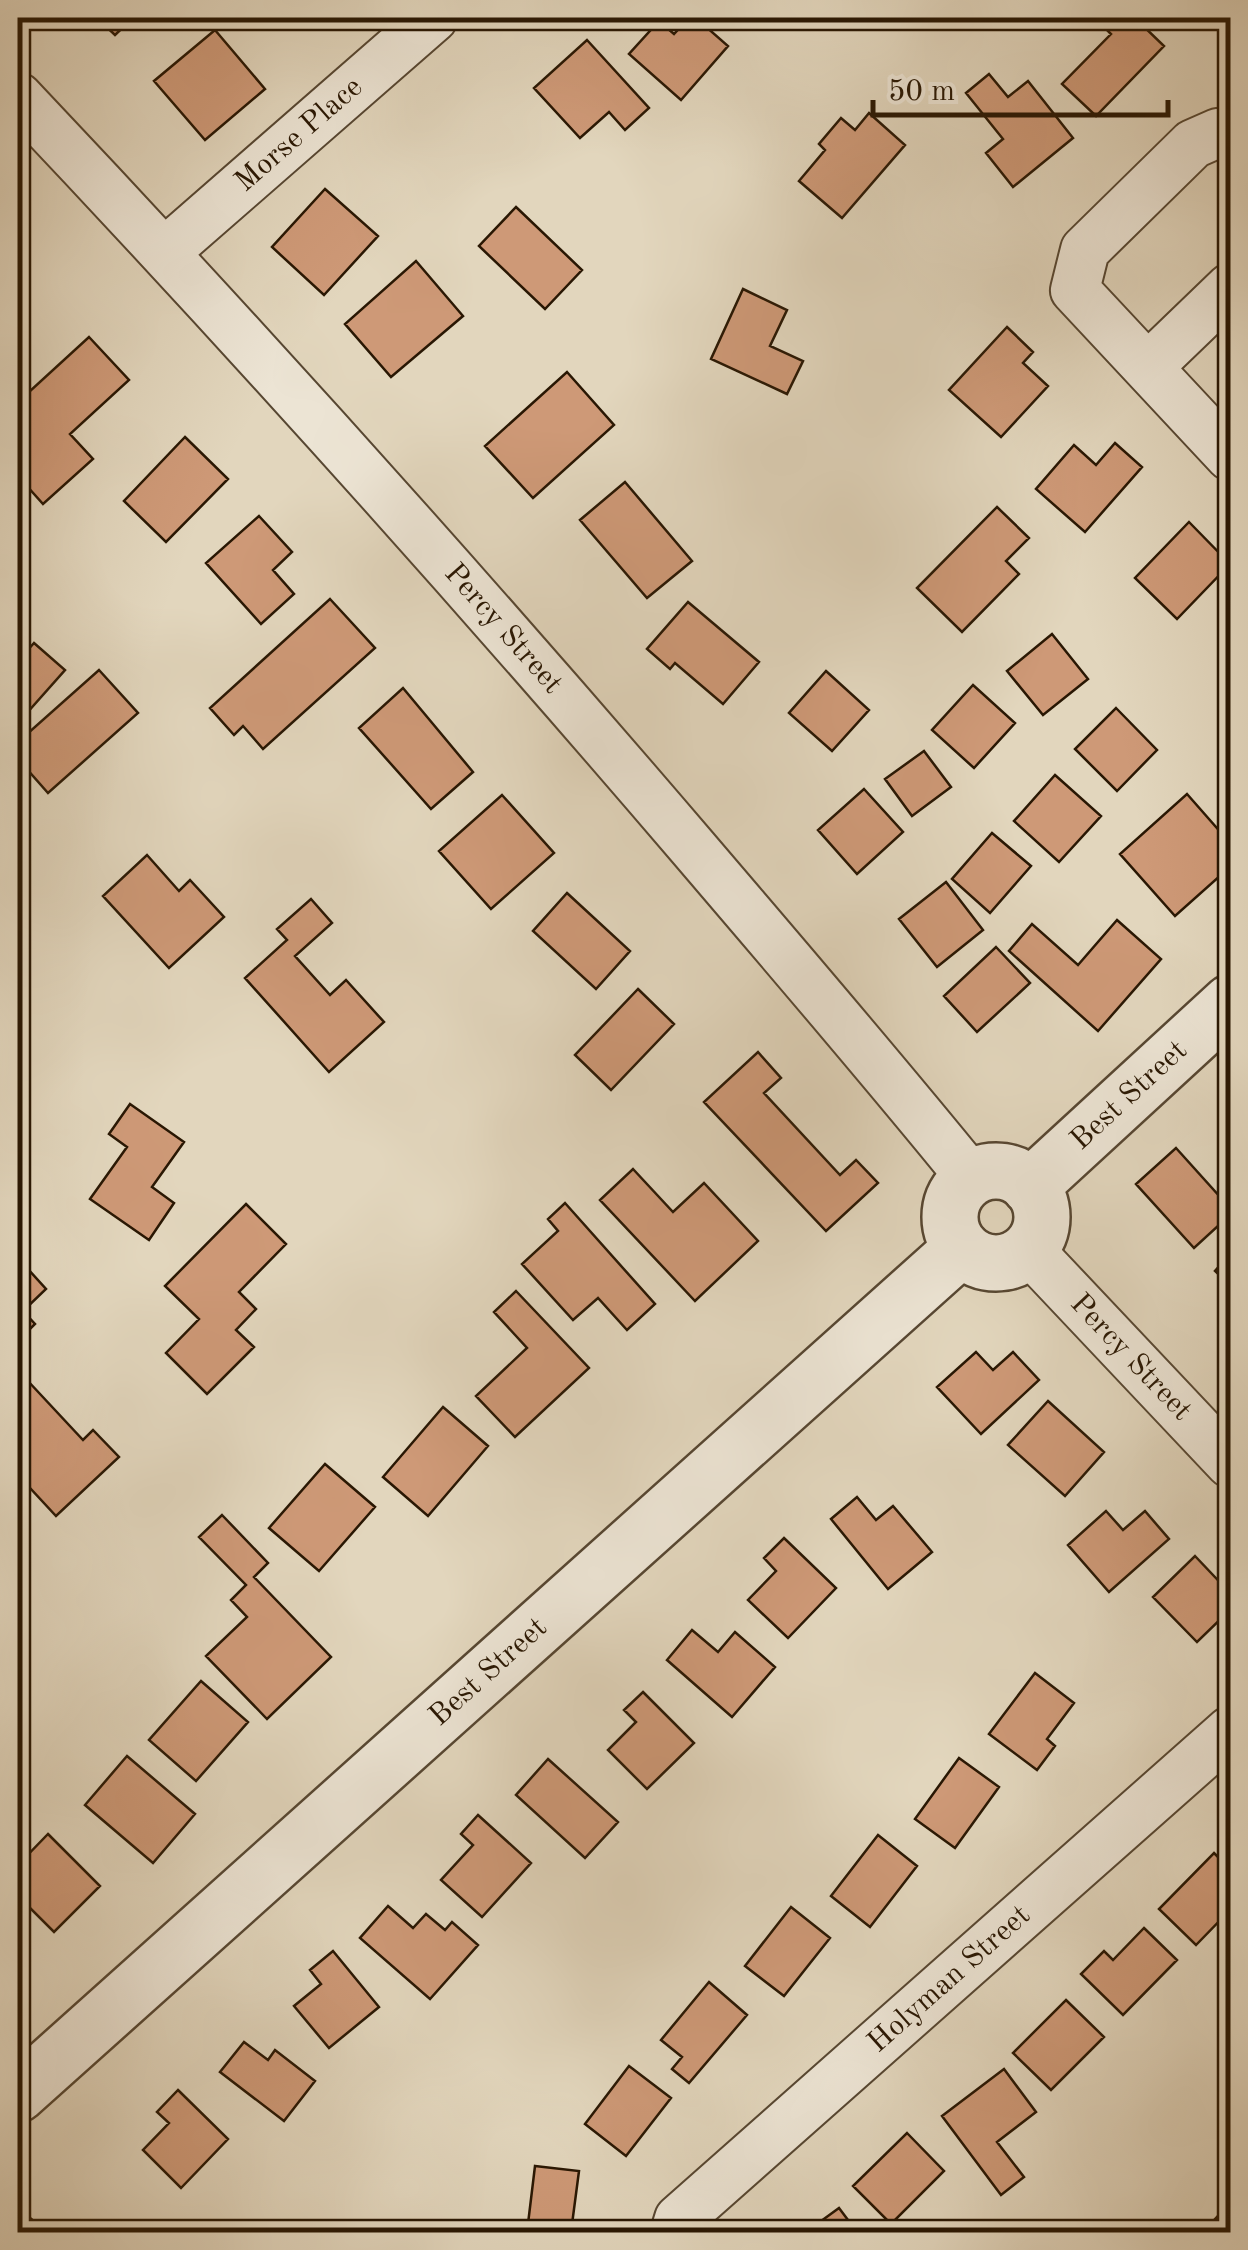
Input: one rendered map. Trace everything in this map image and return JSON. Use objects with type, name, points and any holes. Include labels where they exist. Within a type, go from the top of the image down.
[{"type":"street","name":"Morse Place","points":[[165,252],[432,18]]},
{"type":"street","name":"Percy Street","points":[[18,97],[165,252],[522,648],[971,1178]]},
{"type":"street","points":[[1230,132],[1218,132],[1193,144],[1086,250],[1075,290],[1230,456]]},
{"type":"street","points":[[1148,367],[1230,288]]},
{"type":"street","name":"Best Street","points":[[1030,1187],[1230,1003]]},
{"type":"street","points":[[1002,1171],[1017,1176],[1030,1187],[1042,1206],[1042,1222],[1029,1250],[1001,1263],[985,1262],[962,1248],[953,1234],[952,1202],[971,1178],[1002,1171]]},
{"type":"street","name":"Best Street","points":[[18,2094],[962,1248]]},
{"type":"street","name":"Percy Street","points":[[1029,1250],[1230,1463]]},
{"type":"street","name":"Holyman Street","points":[[675,2232],[680,2219],[1230,1731]]},
{"type":"building","points":[[97,18],[133,18],[115,35]]},
{"type":"building","points":[[689,18],[696,18],[728,46],[681,100],[629,54],[659,21],[674,34]]},
{"type":"building","points":[[1095,18],[1135,18],[1164,46],[1096,116],[1062,84],[1111,34]]},
{"type":"building","points":[[215,30],[265,89],[205,140],[154,81]]},
{"type":"building","points":[[587,40],[649,108],[625,130],[609,112],[580,138],[534,88]]},
{"type":"building","points":[[989,74],[1008,97],[1028,81],[1073,138],[1013,187],[986,153],[1003,139],[966,93]]},
{"type":"building","points":[[869,113],[905,145],[842,218],[799,181],[825,150],[819,144],[841,118],[855,130]]},
{"type":"building","points":[[325,189],[378,236],[324,295],[272,247]]},
{"type":"building","points":[[516,207],[582,270],[545,309],[479,246]]},
{"type":"building","points":[[416,261],[463,316],[391,377],[345,324]]},
{"type":"building","points":[[743,289],[787,310],[770,346],[803,361],[787,394],[711,359]]},
{"type":"building","points":[[1007,327],[1033,352],[1023,363],[1048,386],[1001,437],[949,390]]},
{"type":"building","points":[[89,337],[129,380],[70,434],[93,459],[43,504],[18,476],[18,402]]},
{"type":"building","points":[[567,372],[614,425],[533,498],[485,446]]},
{"type":"building","points":[[185,437],[228,479],[166,542],[124,501]]},
{"type":"building","points":[[1115,443],[1142,467],[1085,532],[1036,489],[1074,445],[1096,465]]},
{"type":"building","points":[[625,482],[692,561],[647,598],[580,520]]},
{"type":"building","points":[[997,507],[1029,538],[1006,561],[1019,574],[962,632],[917,588]]},
{"type":"building","points":[[259,516],[292,552],[273,570],[294,594],[261,624],[206,563]]},
{"type":"building","points":[[1189,522],[1230,564],[1177,619],[1135,578]]},
{"type":"building","points":[[330,599],[375,648],[263,749],[243,726],[234,735],[210,708]]},
{"type":"building","points":[[688,602],[759,662],[723,704],[675,663],[670,669],[647,649]]},
{"type":"building","points":[[1052,634],[1088,679],[1043,715],[1007,671]]},
{"type":"building","points":[[34,643],[65,670],[18,723],[18,661]]},
{"type":"building","points":[[99,670],[138,713],[48,793],[18,759],[18,742]]},
{"type":"building","points":[[826,671],[869,710],[832,751],[789,713]]},
{"type":"building","points":[[973,685],[1015,723],[974,768],[932,730]]},
{"type":"building","points":[[403,688],[473,772],[431,809],[359,728]]},
{"type":"building","points":[[1116,708],[1157,750],[1117,791],[1075,749]]},
{"type":"building","points":[[924,751],[951,787],[912,816],[885,779]]},
{"type":"building","points":[[1055,775],[1101,816],[1059,862],[1014,821]]},
{"type":"building","points":[[864,789],[903,832],[857,874],[818,830]]},
{"type":"building","points":[[1187,794],[1230,843],[1230,867],[1175,916],[1120,854]]},
{"type":"building","points":[[502,795],[554,853],[491,909],[439,851]]},
{"type":"building","points":[[992,833],[1031,866],[990,913],[952,879]]},
{"type":"building","points":[[147,855],[179,891],[190,880],[224,917],[169,968],[103,896]]},
{"type":"building","points":[[946,882],[983,930],[937,967],[899,919]]},
{"type":"building","points":[[567,893],[630,951],[596,989],[533,931]]},
{"type":"building","points":[[311,899],[332,923],[295,956],[330,995],[346,980],[384,1022],[329,1072],[245,978],[287,940],[277,929]]},
{"type":"building","points":[[1117,920],[1161,959],[1098,1031],[1009,951],[1032,924],[1078,965]]},
{"type":"building","points":[[996,947],[1030,983],[977,1032],[944,996]]},
{"type":"building","points":[[638,989],[674,1024],[611,1090],[575,1055]]},
{"type":"building","points":[[758,1052],[781,1078],[764,1093],[840,1175],[856,1160],[878,1183],[826,1231],[704,1102]]},
{"type":"building","points":[[130,1104],[184,1142],[152,1187],[174,1203],[149,1240],[90,1199],[127,1147],[109,1134]]},
{"type":"building","points":[[1176,1148],[1230,1208],[1230,1215],[1194,1248],[1136,1184]]},
{"type":"building","points":[[633,1169],[673,1212],[704,1183],[758,1241],[695,1301],[600,1200]]},
{"type":"building","points":[[565,1203],[655,1304],[627,1330],[598,1298],[573,1320],[522,1264],[558,1231],[548,1219]]},
{"type":"building","points":[[246,1204],[286,1244],[239,1292],[256,1309],[236,1330],[254,1347],[207,1394],[166,1353],[199,1319],[165,1286]]},
{"type":"building","points":[[1230,1254],[1230,1285],[1215,1271]]},
{"type":"building","points":[[18,1258],[46,1289],[23,1311],[35,1324],[18,1341]]},
{"type":"building","points":[[516,1291],[589,1368],[515,1437],[476,1396],[527,1348],[494,1312]]},
{"type":"building","points":[[976,1352],[993,1370],[1013,1352],[1039,1380],[981,1434],[937,1387]]},
{"type":"building","points":[[27,1380],[83,1440],[93,1430],[119,1457],[56,1516],[18,1475],[18,1442],[23,1437],[18,1431],[18,1390]]},
{"type":"building","points":[[1048,1401],[1104,1452],[1065,1496],[1008,1445]]},
{"type":"building","points":[[443,1407],[488,1446],[428,1516],[383,1477]]},
{"type":"building","points":[[325,1464],[375,1507],[319,1571],[269,1528]]},
{"type":"building","points":[[857,1497],[876,1520],[893,1506],[932,1552],[888,1589],[831,1519]]},
{"type":"building","points":[[1106,1511],[1123,1530],[1145,1511],[1169,1539],[1109,1592],[1068,1545]]},
{"type":"building","points":[[222,1515],[268,1563],[254,1577],[331,1657],[267,1719],[206,1656],[247,1617],[231,1600],[246,1585],[199,1537]]},
{"type":"building","points":[[784,1538],[836,1588],[788,1638],[748,1600],[776,1571],[764,1558]]},
{"type":"building","points":[[1195,1556],[1230,1593],[1230,1610],[1197,1642],[1153,1597]]},
{"type":"building","points":[[692,1630],[718,1652],[735,1632],[775,1667],[732,1717],[667,1660]]},
{"type":"building","points":[[1035,1673],[1074,1703],[1047,1739],[1055,1746],[1037,1770],[989,1734]]},
{"type":"building","points":[[201,1681],[248,1722],[196,1781],[149,1740]]},
{"type":"building","points":[[643,1692],[694,1743],[647,1789],[608,1750],[636,1722],[624,1710]]},
{"type":"building","points":[[127,1756],[195,1814],[153,1863],[85,1805]]},
{"type":"building","points":[[959,1758],[999,1787],[955,1848],[915,1819]]},
{"type":"building","points":[[548,1759],[618,1822],[585,1858],[516,1795]]},
{"type":"building","points":[[478,1815],[531,1863],[482,1917],[441,1880],[473,1845],[461,1834]]},
{"type":"building","points":[[48,1834],[100,1886],[54,1932],[18,1896],[18,1865]]},
{"type":"building","points":[[878,1835],[917,1866],[870,1927],[831,1896]]},
{"type":"building","points":[[1214,1853],[1230,1869],[1230,1910],[1196,1945],[1159,1909]]},
{"type":"building","points":[[388,1906],[413,1928],[426,1914],[445,1930],[452,1922],[478,1945],[430,1999],[360,1938]]},
{"type":"building","points":[[791,1907],[830,1938],[784,1996],[745,1966]]},
{"type":"building","points":[[1144,1928],[1177,1960],[1123,2015],[1081,1974],[1104,1951],[1113,1960]]},
{"type":"building","points":[[333,1951],[379,2007],[329,2048],[294,2006],[321,1984],[310,1970]]},
{"type":"building","points":[[709,1982],[747,2015],[689,2083],[672,2069],[682,2057],[661,2040]]},
{"type":"building","points":[[1066,2000],[1104,2037],[1051,2090],[1013,2053]]},
{"type":"building","points":[[244,2042],[268,2060],[275,2050],[315,2081],[284,2121],[220,2072]]},
{"type":"building","points":[[629,2066],[671,2098],[626,2156],[585,2124]]},
{"type":"building","points":[[1004,2069],[1036,2112],[997,2142],[1024,2177],[1001,2195],[942,2116]]},
{"type":"building","points":[[178,2090],[228,2139],[181,2188],[143,2150],[169,2123],[157,2112]]},
{"type":"building","points":[[907,2133],[944,2171],[891,2224],[853,2186]]},
{"type":"building","points":[[535,2166],[579,2171],[571,2232],[527,2232]]},
{"type":"building","points":[[1230,2203],[1230,2232],[1203,2232]]},
{"type":"building","points":[[18,2208],[47,2232],[18,2232]]},
{"type":"building","points":[[839,2208],[857,2232],[806,2232]]}]
